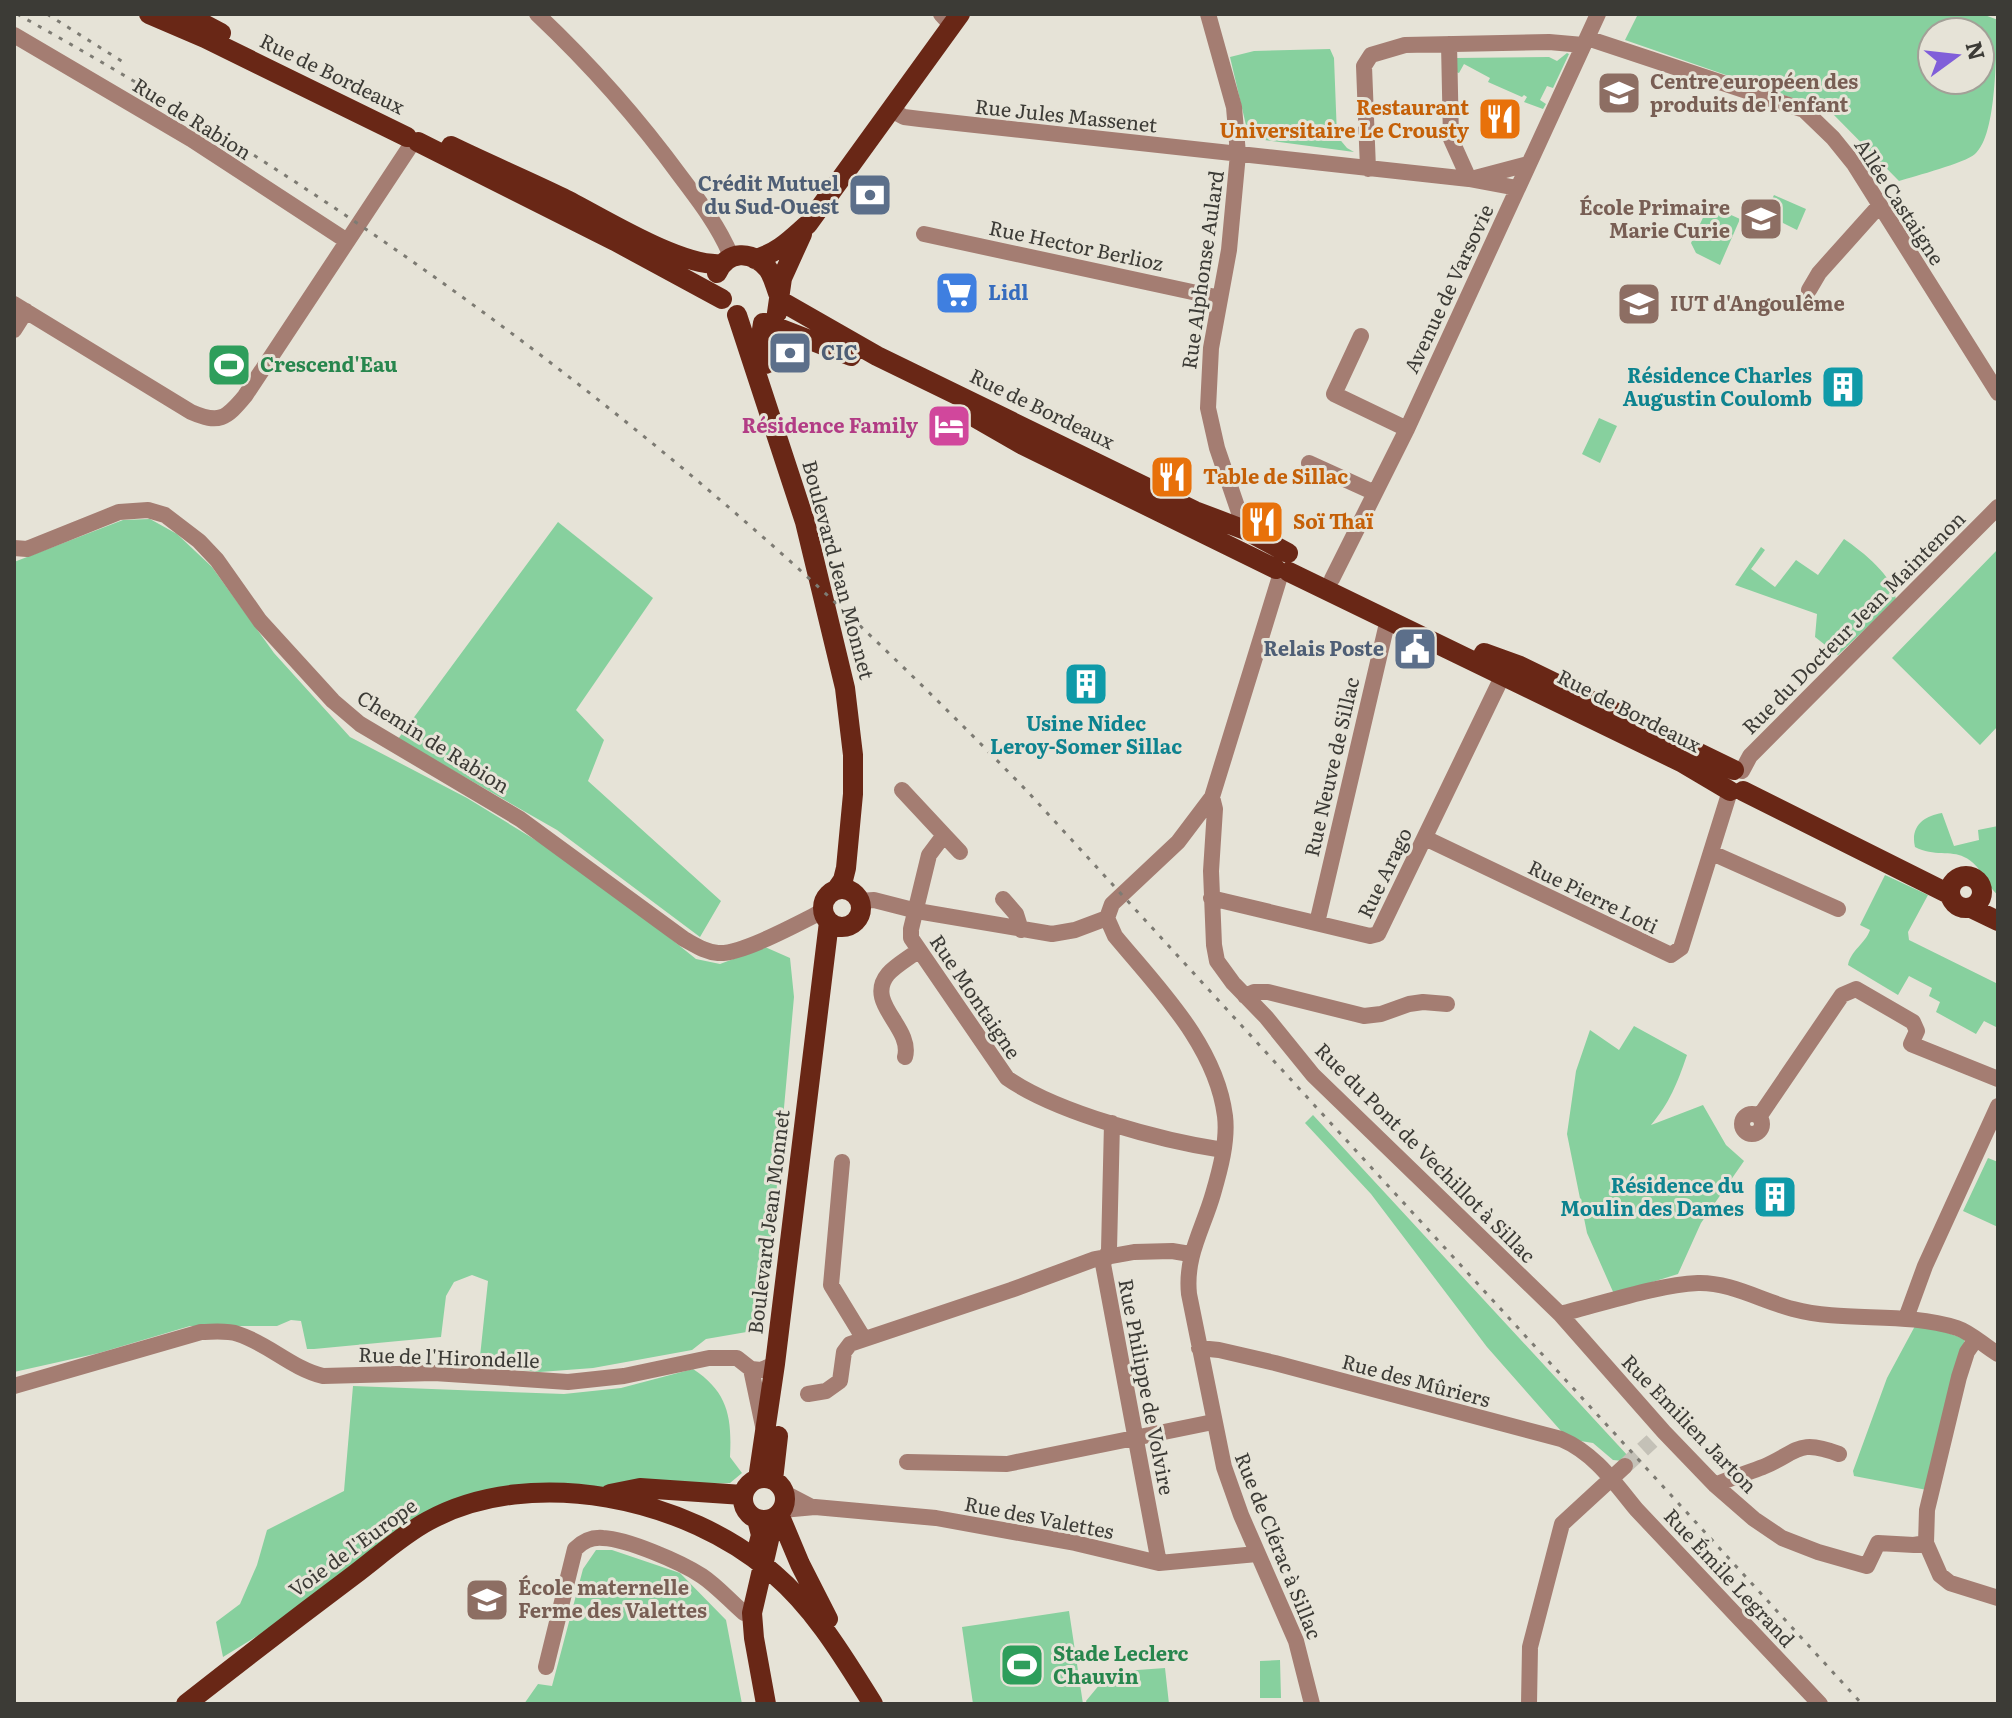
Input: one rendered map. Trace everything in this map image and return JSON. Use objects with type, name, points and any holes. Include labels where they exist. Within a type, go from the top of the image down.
[{"type":"main road","name":"Rue de Bordeaux","points":[[149,14],[191,23],[414,136],[722,299]]},
{"type":"main road","points":[[755,259],[786,245],[808,224],[891,110],[951,18]]},
{"type":"main road","name":"Rue de Bordeaux","points":[[414,136],[488,162],[671,252],[705,263],[726,260]]},
{"type":"main road","points":[[808,224],[782,278],[777,313],[765,323],[760,343],[838,638],[861,754],[859,832],[849,894],[861,910],[852,925],[832,920]]},
{"type":"main road","points":[[765,323],[751,322],[737,315],[722,299],[715,281],[726,260],[748,256],[769,271],[778,296]]},
{"type":"main road","name":"Rue de Bordeaux","points":[[778,296],[877,356],[1195,511],[1245,530],[1286,565],[1332,579],[1952,887]]},
{"type":"main road","name":"Boulevard Jean Monnet","points":[[737,315],[817,554]]},
{"type":"main road","name":"Rue de Bordeaux","points":[[765,323],[841,351],[1286,565],[1388,619],[1681,762],[1740,781]]},
{"type":"main road","points":[[1984,902],[1956,906],[1952,887],[1962,876],[1972,877],[1979,883],[1984,902],[1998,921]]},
{"type":"main road","points":[[756,1704],[744,1635],[761,1535],[773,1502],[832,920],[826,898],[849,894]]},
{"type":"main road","name":"Boulevard Jean Monnet","points":[[773,1502],[765,1437],[832,920]]},
{"type":"main road","points":[[574,1494],[613,1494],[640,1488],[743,1495],[750,1483],[773,1502],[832,1627],[874,1704]]},
{"type":"main road","name":"Voie de l'Europe","points":[[186,1704],[428,1521],[494,1497],[526,1493],[617,1499],[655,1508],[704,1527],[805,1604],[833,1640],[874,1704]]},
{"type":"main road","name":"Voie de l'Europe","points":[[201,1704],[413,1539],[436,1525],[493,1505],[559,1501],[622,1508],[687,1529],[744,1556]]},
{"type":"main road","name":"Voie de l'Europe","points":[[771,1577],[831,1651],[864,1704]]},
{"type":"main road","points":[[749,1607],[766,1704]]},
{"type":"street","points":[[537,14],[606,83],[657,144],[723,237],[726,260]]},
{"type":"street","name":"Rue Alphonse Aulard","points":[[1208,14],[1234,107],[1238,154],[1234,219],[1208,368],[1208,408],[1214,440],[1245,530]]},
{"type":"street","name":"Avenue de Varsovie","points":[[1332,579],[1407,429],[1598,14]]},
{"type":"street","name":"Rue de Rabion","points":[[14,35],[191,139],[347,241]]},
{"type":"street","name":"Allée Castaigne","points":[[1368,169],[1366,59],[1405,45],[1585,42],[1804,110],[1854,164],[1998,393]]},
{"type":"street","points":[[1449,44],[1451,139],[1469,179]]},
{"type":"street","name":"Rue Jules Massenet","points":[[891,110],[904,117],[920,119],[1469,179]]},
{"type":"street","points":[[14,330],[20,307],[191,412],[209,420],[230,414],[245,396],[414,136]]},
{"type":"street","points":[[1469,179],[1528,164]]},
{"type":"street","points":[[1469,179],[1517,188]]},
{"type":"street","points":[[1809,290],[1819,273],[1879,206]]},
{"type":"street","name":"Rue Hector Berlioz","points":[[924,234],[1220,298]]},
{"type":"street","points":[[1361,336],[1334,394],[1407,429]]},
{"type":"street","points":[[1309,463],[1375,493]]},
{"type":"street","name":"Rue du Docteur Jean Maintenon","points":[[1740,781],[1750,756],[1998,507]]},
{"type":"street","name":"Chemin de Rabion","points":[[14,548],[27,549],[119,512],[148,510],[165,515],[199,541],[217,560],[260,621],[333,701],[360,724],[520,819],[684,939],[705,950],[722,953],[832,920]]},
{"type":"street","points":[[849,894],[917,911],[1021,930],[1066,933],[1107,918],[1108,909],[1178,842],[1212,797],[1286,565]]},
{"type":"street","name":"Rue Neuve de Sillac","points":[[1317,923],[1388,619]]},
{"type":"street","name":"Rue Arago","points":[[1211,898],[1370,936],[1378,934],[1503,675]]},
{"type":"street","name":"Rue Pierre Loti","points":[[1425,838],[1671,955],[1681,948],[1712,853],[1740,781]]},
{"type":"street","points":[[902,790],[960,852]]},
{"type":"street","name":"Rue du Pont de Vechillot à Sillac","points":[[1212,797],[1215,809],[1211,898],[1215,954],[1223,971],[1313,1075],[1560,1314]]},
{"type":"street","name":"Rue Montaigne","points":[[944,835],[929,855],[911,934],[1007,1078],[1024,1090],[1112,1123],[1189,1145],[1223,1150]]},
{"type":"street","points":[[1712,853],[1838,909]]},
{"type":"street","points":[[1003,899],[1016,914],[1021,930]]},
{"type":"street","name":"Rue de Clérac à Sillac","points":[[1107,918],[1115,936],[1199,1043],[1216,1083],[1225,1115],[1223,1150],[1213,1195],[1190,1254],[1187,1279],[1224,1467],[1257,1554],[1296,1641],[1312,1704]]},
{"type":"street","points":[[905,1057],[906,1041],[883,1001],[882,983],[892,970],[919,950]]},
{"type":"street","points":[[1759,1117],[1842,995],[1856,989],[1913,1022],[1917,1031],[1911,1044],[1998,1079]]},
{"type":"street","points":[[1245,996],[1261,991],[1364,1016],[1381,1014],[1409,1004],[1447,1004]]},
{"type":"street","points":[[1906,1318],[1925,1266],[1998,1106]]},
{"type":"street","name":"Rue Philippe de Volvire","points":[[1112,1123],[1109,1250],[1103,1264],[1159,1563]]},
{"type":"street","points":[[842,1162],[831,1285],[864,1339]]},
{"type":"street","points":[[808,1394],[826,1391],[840,1381],[844,1352],[850,1344],[1106,1256],[1172,1251],[1190,1254]]},
{"type":"street","points":[[1560,1314],[1675,1286],[1701,1283],[1728,1288],[1794,1309],[1928,1320],[1959,1328],[1998,1354]]},
{"type":"street","name":"Rue Emilien Jarton","points":[[1560,1314],[1658,1437],[1754,1519],[1782,1538],[1867,1566],[1878,1543],[1926,1543]]},
{"type":"street","name":"Rue de l'Hirondelle","points":[[14,1386],[201,1332],[224,1331],[264,1345],[308,1372],[323,1376],[434,1373],[568,1382],[624,1376],[709,1358],[737,1358],[751,1369],[761,1370],[775,1364]]},
{"type":"street","points":[[1976,1339],[1967,1352],[1959,1377],[1927,1510],[1926,1543],[1940,1575],[1950,1583],[1998,1598]]},
{"type":"street","name":"Rue des Mûriers","points":[[1199,1348],[1275,1363],[1561,1439],[1577,1446],[1611,1478]]},
{"type":"street","points":[[751,1369],[765,1437]]},
{"type":"street","points":[[907,1462],[1007,1464],[1213,1422]]},
{"type":"street","points":[[1715,1485],[1800,1447],[1814,1446],[1839,1454]]},
{"type":"street","points":[[1529,1704],[1530,1647],[1562,1524],[1625,1466]]},
{"type":"street","name":"Rue Émile Legrand","points":[[1611,1478],[1636,1509],[1820,1704]]},
{"type":"street","name":"Rue des Valettes","points":[[773,1502],[936,1518],[1075,1543],[1159,1563],[1257,1554]]},
{"type":"street","points":[[791,1542],[800,1520],[811,1507]]},
{"type":"street","points":[[546,1667],[575,1549],[585,1540],[601,1537],[615,1540],[673,1560],[749,1607]]},
{"type":"green space","points":[[1638,14],[1987,16],[1916,16],[1916,96],[1994,96],[1988,129],[1982,144],[1970,158],[1899,181],[1830,111],[1625,40]]},
{"type":"green space","points":[[1330,49],[1334,58],[1337,136],[1354,152],[1249,138],[1230,57],[1254,51]]},
{"type":"green space","points":[[1567,53],[1553,88],[1547,86],[1540,100],[1546,104],[1543,109],[1524,102],[1527,97],[1524,95],[1522,97],[1488,82],[1490,78],[1464,64],[1459,73],[1456,72],[1456,58],[1549,57],[1557,61]]},
{"type":"green space","points":[[1774,195],[1806,209],[1797,230],[1765,214]]},
{"type":"green space","points":[[1709,205],[1740,219],[1720,265],[1696,253],[1691,243]]},
{"type":"green space","points":[[1599,418],[1617,426],[1600,463],[1582,454]]},
{"type":"green space","points":[[150,519],[177,534],[212,567],[274,653],[350,737],[467,798],[560,855],[696,959],[720,964],[765,947],[790,958],[794,997],[764,1329],[706,1339],[692,1350],[593,1368],[540,1372],[479,1366],[488,1281],[472,1275],[454,1282],[446,1296],[441,1337],[307,1349],[301,1321],[291,1320],[277,1326],[190,1326],[99,1353],[14,1372],[14,562],[123,520]]},
{"type":"green space","points":[[558,522],[653,598],[576,710],[604,740],[588,781],[721,901],[700,937],[557,830],[398,739]]},
{"type":"green space","points":[[1844,539],[1884,574],[1896,600],[1838,655],[1815,637],[1817,614],[1735,585],[1761,547],[1765,550],[1751,569],[1775,587],[1796,560],[1818,575]]},
{"type":"green space","points":[[1998,549],[1998,726],[1980,745],[1892,658]]},
{"type":"green space","points":[[1942,813],[1954,846],[1979,840],[1978,830],[1998,826],[1998,895],[1970,860],[1915,847],[1915,833],[1920,823]]},
{"type":"green space","points":[[1885,875],[1928,895],[1908,932],[1909,940],[1998,984],[1998,1028],[1984,1021],[1976,1034],[1936,1012],[1940,1002],[1929,996],[1932,988],[1909,976],[1898,995],[1848,965],[1870,930],[1860,925]]},
{"type":"green space","points":[[1634,1026],[1687,1055],[1672,1092],[1651,1125],[1703,1105],[1726,1145],[1744,1161],[1701,1223],[1678,1274],[1614,1294],[1587,1233],[1567,1134],[1576,1071],[1590,1030],[1619,1050]]},
{"type":"green space","points":[[1313,1115],[1629,1457],[1623,1461],[1613,1460],[1593,1443],[1568,1439],[1487,1347],[1371,1194],[1305,1123]]},
{"type":"green space","points":[[1988,1158],[1998,1162],[1998,1227],[1963,1211]]},
{"type":"green space","points":[[1915,1326],[1965,1339],[1927,1490],[1854,1476],[1853,1471],[1887,1378]]},
{"type":"green space","points":[[693,1369],[714,1387],[725,1407],[730,1430],[730,1457],[742,1473],[730,1483],[460,1500],[223,1657],[216,1622],[240,1604],[257,1565],[267,1530],[344,1491],[353,1386],[564,1394],[621,1388]]},
{"type":"green space","points":[[596,1550],[612,1550],[680,1573],[726,1620],[742,1704],[524,1704],[538,1684],[552,1686],[583,1569]]},
{"type":"green space","name":"Stade Leclerc Chauvin","points":[[1069,1611],[1083,1704],[973,1704],[962,1627]]},
{"type":"green space","points":[[1280,1660],[1281,1698],[1260,1698],[1260,1661]]},
{"type":"green space","points":[[1165,1668],[1169,1704],[1087,1704],[1086,1701],[1110,1672]]},
{"type":"tunnel","points":[[1625,1466],[1652,1441]]},
{"type":"railway","points":[[17,14],[225,137],[425,270],[618,415],[801,571],[1027,791],[1862,1704]]},
{"type":"railway","points":[[47,14],[123,62]]},
{"type":"place","name":"Centre européen des produits de l'enfant","points":[[1619,93]]},
{"type":"place","name":"Restaurant Universitaire Le Crousty","points":[[1500,119]]},
{"type":"place","name":"Crédit Mutuel du Sud-Ouest","points":[[870,195]]},
{"type":"place","name":"École Primaire Marie Curie","points":[[1761,219]]},
{"type":"place","name":"Lidl","points":[[957,293]]},
{"type":"place","name":"IUT d'Angoulême","points":[[1639,304]]},
{"type":"place","name":"CIC","points":[[790,353]]},
{"type":"place","name":"Crescend'Eau","points":[[229,365]]},
{"type":"place","name":"Résidence Charles Augustin Coulomb","points":[[1843,387]]},
{"type":"place","name":"Résidence Family","points":[[949,426]]},
{"type":"place","name":"Table de Sillac","points":[[1172,477]]},
{"type":"place","name":"Soï Thaï","points":[[1262,522]]},
{"type":"place","name":"Relais Poste","points":[[1415,649]]},
{"type":"place","name":"Usine Nidec Leroy-Somer Sillac","points":[[1086,684]]},
{"type":"place","name":"Résidence du Moulin des Dames","points":[[1775,1197]]},
{"type":"place","name":"École maternelle Ferme des Valettes","points":[[487,1600]]},
{"type":"place","name":"Stade Leclerc Chauvin","points":[[1022,1665]]}]
